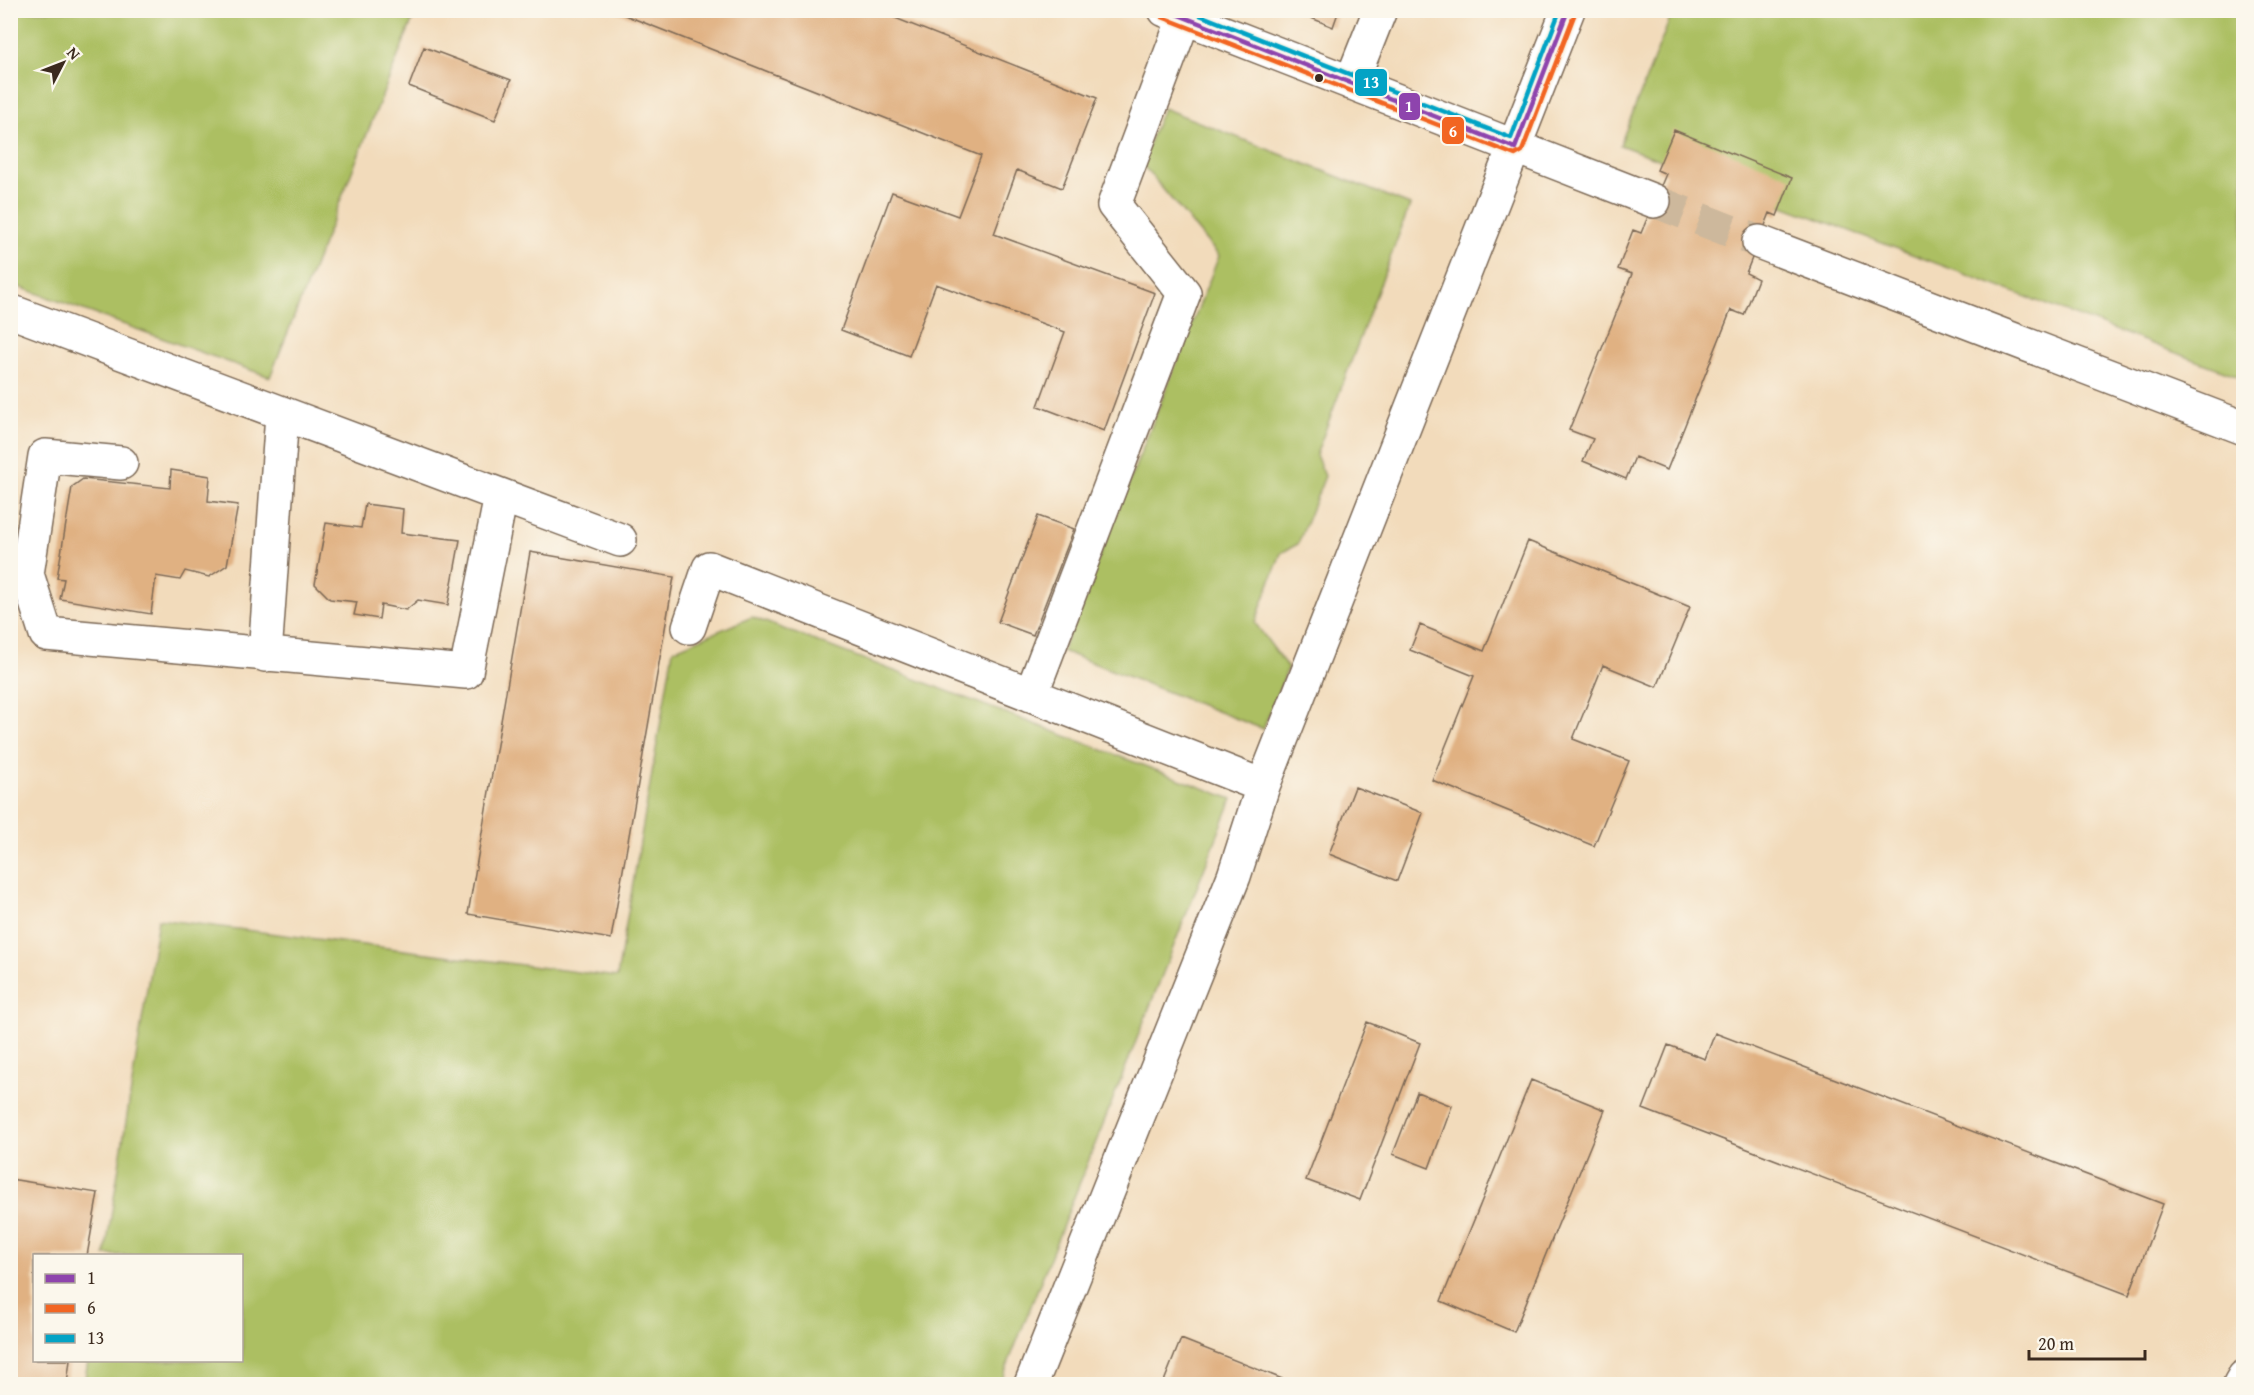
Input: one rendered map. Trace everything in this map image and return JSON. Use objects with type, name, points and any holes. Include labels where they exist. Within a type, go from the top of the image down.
[{"type":"street","points":[[1351,84],[1380,10]]},
{"type":"street","points":[[1031,1384],[1234,876],[1263,786],[1568,10]]},
{"type":"street","points":[[1031,695],[1184,293],[1114,205],[1175,14],[1654,201]]},
{"type":"street","points":[[1759,242],[2244,428]]},
{"type":"street","points":[[10,311],[620,540]]},
{"type":"street","points":[[265,655],[282,414]]},
{"type":"street","points":[[121,463],[45,456],[19,572],[46,634],[466,672],[501,496]]},
{"type":"street","points":[[689,627],[709,568],[1263,786]]},
{"type":"street","points":[[2241,1384],[2244,1377]]},
{"type":"green space","points":[[10,11],[416,11],[270,377],[11,284]]},
{"type":"green space","points":[[1673,11],[2243,11],[2243,378],[1620,145]]},
{"type":"green space","points":[[1163,108],[1410,205],[1316,455],[1325,476],[1298,544],[1281,553],[1255,623],[1288,668],[1263,729],[1062,651],[1219,256],[1141,163]]},
{"type":"green space","points":[[752,617],[1232,799],[1000,1384],[84,1384],[88,1362],[243,1362],[243,1254],[105,1254],[158,919],[617,977],[673,650]]},
{"type":"building","points":[[612,10],[875,10],[1097,98],[1062,188],[1017,170],[994,234],[1155,293],[1104,431],[1038,406],[1065,332],[936,284],[909,356],[841,330],[892,192],[958,216],[981,156]]},
{"type":"building","points":[[1292,10],[1339,10],[1333,27]]},
{"type":"building","points":[[424,47],[511,80],[495,120],[409,86]]},
{"type":"building","points":[[1674,130],[1792,178],[1777,216],[1770,213],[1746,273],[1758,279],[1744,315],[1731,310],[1667,470],[1635,457],[1626,479],[1583,461],[1593,439],[1569,430],[1632,274],[1618,269],[1633,230],[1641,233],[1666,174],[1657,170]]},
{"type":"building","points":[[171,470],[210,476],[208,501],[238,505],[227,565],[209,577],[185,571],[180,580],[156,576],[151,614],[60,599],[64,579],[57,578],[72,487],[83,479],[170,488]]},
{"type":"building","points":[[365,504],[403,509],[401,533],[460,540],[448,605],[418,600],[406,610],[381,605],[379,619],[354,615],[357,602],[330,599],[315,584],[326,523],[361,528]]},
{"type":"building","points":[[1038,516],[1074,529],[1033,635],[998,622]]},
{"type":"building","points":[[1528,541],[1690,607],[1657,687],[1603,665],[1573,739],[1629,761],[1594,846],[1432,780],[1474,676],[1410,650],[1420,625],[1484,651]]},
{"type":"building","points":[[530,552],[674,577],[611,939],[468,914]]},
{"type":"building","points":[[1355,787],[1423,813],[1397,881],[1329,854]]},
{"type":"building","points":[[1367,1022],[1420,1043],[1360,1200],[1306,1180]]},
{"type":"building","points":[[1715,1033],[2163,1204],[2129,1295],[1643,1109],[1668,1045],[1705,1059]]},
{"type":"building","points":[[1531,1080],[1605,1110],[1514,1332],[1441,1301]]},
{"type":"building","points":[[1417,1092],[1452,1106],[1429,1168],[1393,1154]]},
{"type":"building","points":[[10,1179],[98,1193],[87,1254],[33,1254],[33,1362],[70,1362],[67,1384],[10,1384]]},
{"type":"building","points":[[1181,1339],[1295,1384],[1163,1384]]},
{"type":"tunnel","points":[[1654,201],[1759,242]]},
{"type":"transit line","name":"1","points":[[1166,10],[1515,148],[1568,10]]},
{"type":"transit line","name":"13","points":[[1187,10],[1511,138],[1560,10]]},
{"type":"transit line","name":"6","points":[[1162,17],[1515,155],[1522,151],[1575,13]]}]
